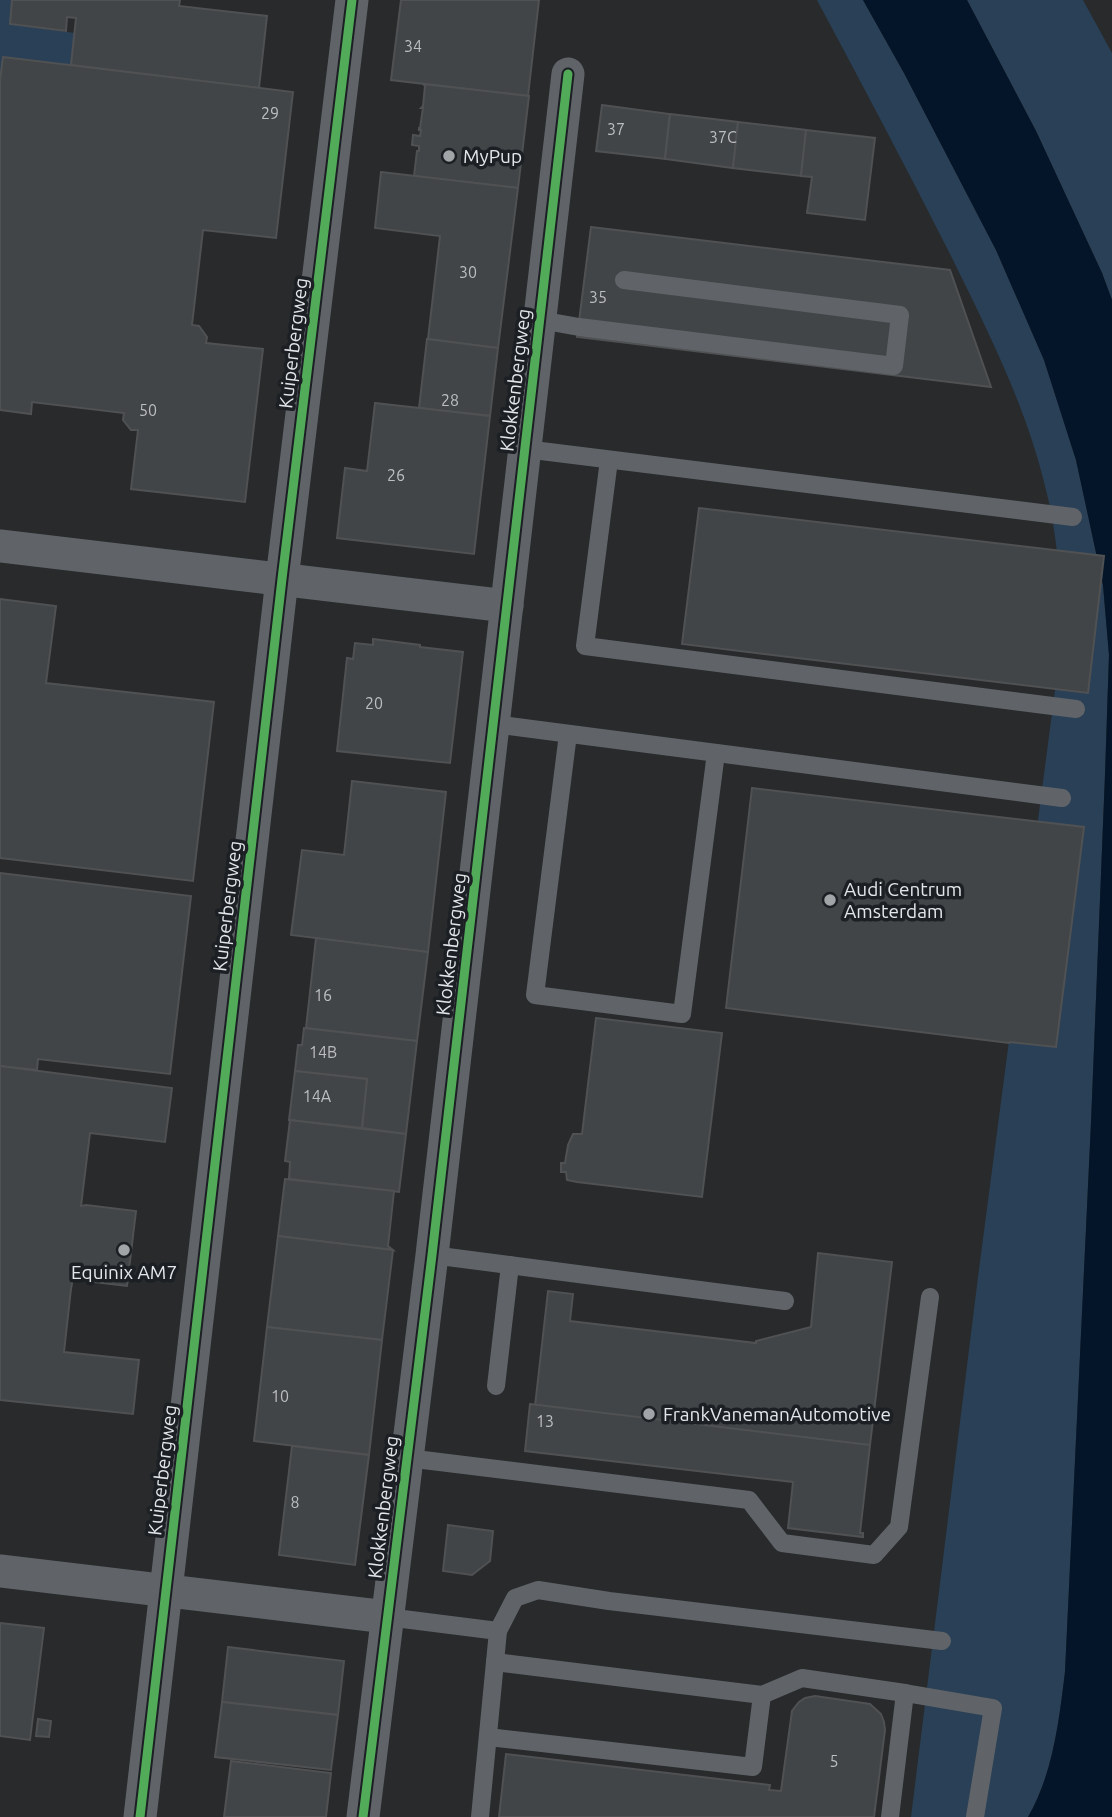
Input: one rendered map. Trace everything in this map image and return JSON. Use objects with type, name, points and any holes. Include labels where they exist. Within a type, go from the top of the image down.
[{"type":"street","name":"Kuiperbergweg","points":[[140,1817],[282,579],[352,0]]},
{"type":"street","name":"Klokkenbergweg","points":[[363,1817],[432,1255],[568,74]]},
{"type":"street","points":[[0,546],[507,606]]},
{"type":"street","points":[[0,1571],[387,1617]]},
{"type":"lane","points":[[540,320],[894,366],[900,315],[624,280]]},
{"type":"lane","points":[[525,449],[1073,517]]},
{"type":"lane","points":[[609,460],[585,646],[1076,709]]},
{"type":"lane","points":[[494,724],[1062,798]]},
{"type":"lane","points":[[568,734],[535,995],[547,997],[682,1014],[716,753]]},
{"type":"lane","points":[[432,1255],[785,1301]]},
{"type":"lane","points":[[496,1386],[510,1265]]},
{"type":"lane","points":[[407,1458],[749,1500],[782,1543],[874,1555],[899,1527],[930,1297]]},
{"type":"lane","points":[[480,1817],[498,1631],[515,1598],[538,1590],[942,1641]]},
{"type":"lane","points":[[387,1617],[498,1631]]},
{"type":"lane","points":[[495,1662],[762,1695],[802,1678],[993,1708],[975,1817]]},
{"type":"lane","points":[[890,1817],[905,1693]]},
{"type":"lane","points":[[488,1737],[753,1767],[762,1695]]},
{"type":"shaded area","points":[[0,0],[12,0],[10,24],[75,33],[71,65],[3,57],[0,80]]},
{"type":"shaded area","points":[[817,0],[863,0],[996,250],[1044,360],[1076,460],[1103,585],[1109,655],[1105,775],[1065,1672],[1049,1765],[1028,1817],[911,1817],[1062,637],[1056,544],[1038,459],[1005,369],[950,254]]},
{"type":"shaded area","points":[[863,0],[967,0],[1036,131],[1112,300],[1112,1817],[1028,1817],[1049,1765],[1065,1672],[1105,775],[1109,655],[1103,585],[1076,460],[1044,360],[996,250]]},
{"type":"shaded area","points":[[967,0],[1083,0],[1112,53],[1112,300],[1036,131]]},
{"type":"building","points":[[12,0],[180,0],[179,6],[267,16],[259,88],[71,65],[76,18],[67,17],[66,31],[10,24]]},
{"type":"building","points":[[401,0],[539,0],[528,96],[391,80]]},
{"type":"building","points":[[3,57],[293,92],[276,238],[203,230],[192,325],[199,326],[207,337],[206,343],[263,349],[245,502],[131,489],[138,430],[131,430],[123,420],[124,413],[32,402],[31,414],[0,410],[0,80]]},
{"type":"building","points":[[423,84],[529,96],[518,188],[414,176],[419,146],[412,145],[413,135],[420,136],[425,86]]},
{"type":"building","points":[[602,105],[670,114],[665,159],[596,151]]},
{"type":"building","points":[[670,114],[738,122],[733,168],[665,159]]},
{"type":"building","points":[[738,122],[806,130],[801,176],[733,168]]},
{"type":"building","points":[[806,130],[875,138],[865,220],[807,213],[812,177],[801,176]]},
{"type":"building","points":[[381,172],[518,188],[498,348],[428,339],[440,236],[375,228]]},
{"type":"building","points":[[591,227],[950,270],[991,387],[577,337]]},
{"type":"building","points":[[427,339],[498,348],[490,416],[419,408]]},
{"type":"building","points":[[375,403],[490,416],[474,554],[337,538],[345,468],[367,471]]},
{"type":"building","points":[[699,508],[1104,556],[1088,693],[682,644]]},
{"type":"building","points":[[0,599],[56,606],[46,683],[214,702],[193,881],[0,858]]},
{"type":"building","points":[[373,639],[463,652],[450,763],[337,751],[347,658],[353,659],[355,643],[373,645]]},
{"type":"building","points":[[352,781],[446,792],[428,952],[291,935],[302,850],[344,855]]},
{"type":"building","points":[[752,788],[1084,827],[1056,1047],[726,1008]]},
{"type":"building","points":[[0,873],[191,896],[170,1074],[38,1059],[37,1070],[0,1066]]},
{"type":"building","points":[[316,938],[428,952],[417,1041],[306,1028]]},
{"type":"building","points":[[596,1018],[722,1033],[702,1197],[577,1182],[567,1180],[566,1172],[561,1172],[561,1163],[565,1163],[573,1134],[582,1134]]},
{"type":"building","points":[[304,1028],[417,1041],[406,1134],[362,1128],[367,1079],[295,1071],[298,1045],[302,1045]]},
{"type":"building","points":[[0,1066],[172,1088],[165,1142],[90,1133],[81,1206],[136,1211],[127,1286],[73,1278],[71,1289],[64,1352],[139,1360],[133,1414],[0,1400]]},
{"type":"building","points":[[295,1071],[367,1079],[362,1128],[289,1120]]},
{"type":"building","points":[[290,1120],[406,1134],[399,1192],[289,1179],[290,1162],[285,1161]]},
{"type":"building","points":[[285,1179],[394,1191],[388,1246],[393,1250],[278,1236]]},
{"type":"building","points":[[278,1236],[393,1250],[382,1340],[267,1327]]},
{"type":"building","points":[[818,1253],[892,1262],[870,1445],[535,1406],[548,1291],[573,1294],[570,1321],[756,1343],[811,1327]]},
{"type":"building","points":[[267,1327],[382,1340],[369,1455],[254,1441]]},
{"type":"building","points":[[530,1404],[870,1445],[860,1533],[863,1533],[863,1537],[788,1528],[793,1482],[525,1451]]},
{"type":"building","points":[[292,1446],[369,1455],[355,1565],[279,1555]]},
{"type":"building","points":[[448,1525],[493,1531],[490,1561],[472,1575],[443,1571]]},
{"type":"building","points":[[0,1623],[44,1628],[30,1740],[0,1736]]},
{"type":"building","points":[[228,1647],[344,1661],[338,1715],[222,1702]]},
{"type":"building","points":[[815,1696],[870,1704],[881,1714],[885,1730],[874,1817],[499,1817],[506,1754],[770,1785],[769,1790],[781,1791],[792,1711],[805,1698]]},
{"type":"building","points":[[222,1702],[338,1715],[331,1770],[215,1757]]},
{"type":"building","points":[[38,1719],[51,1721],[49,1737],[36,1736]]},
{"type":"building","points":[[231,1761],[331,1773],[326,1817],[224,1817]]},
{"type":"cycle path","points":[[140,1817],[282,579],[352,0]]},
{"type":"cycle path","points":[[363,1817],[432,1255],[568,74]]},
{"type":"place","name":"MyPup","points":[[449,156]]},
{"type":"place","name":"Audi Centrum Amsterdam","points":[[830,900]]},
{"type":"place","name":"Equinix AM7","points":[[124,1250]]},
{"type":"place","name":"FrankVanemanAutomotive","points":[[649,1414]]}]
